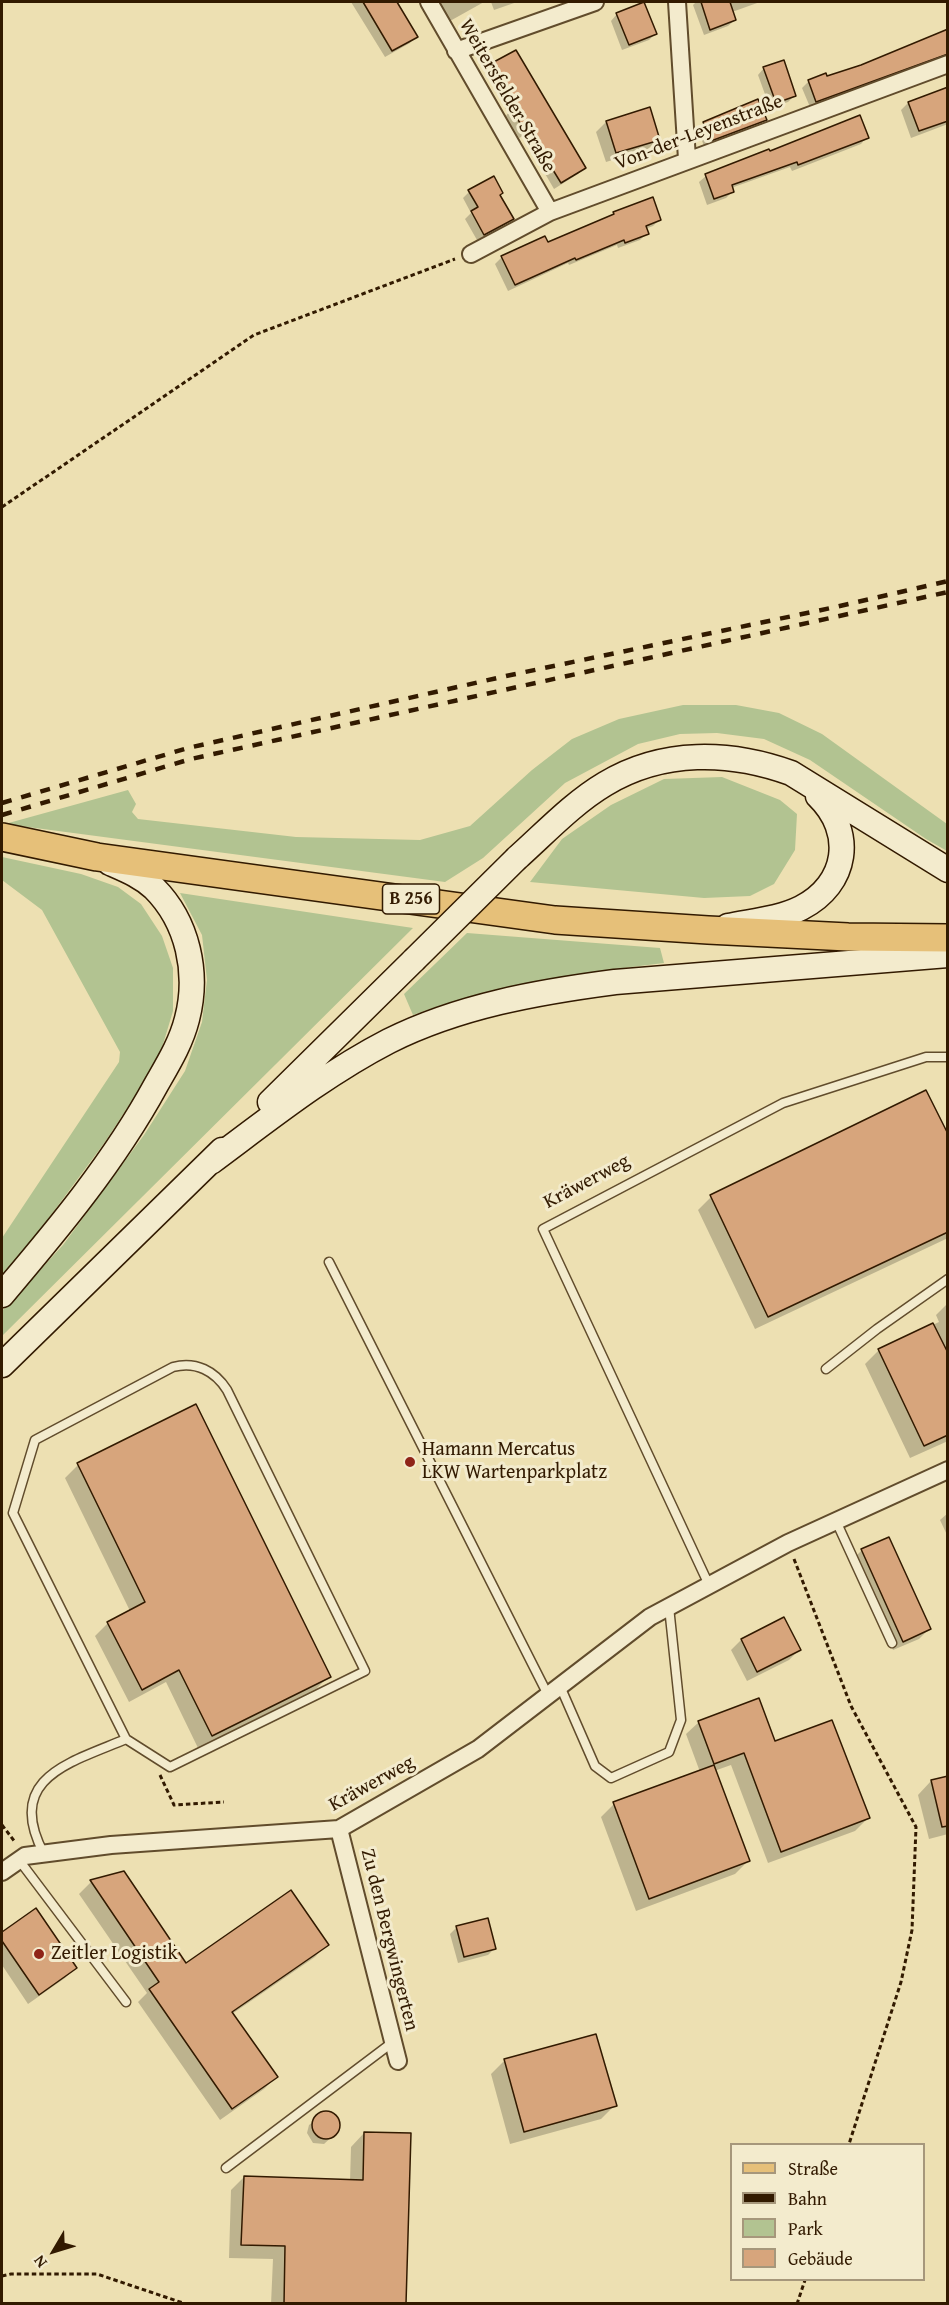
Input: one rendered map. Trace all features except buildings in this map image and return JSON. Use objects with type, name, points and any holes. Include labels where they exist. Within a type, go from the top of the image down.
[{"type":"main road","points":[[2,1365],[211,1162],[517,858],[605,784],[644,765],[663,760],[709,756],[768,764],[791,773],[948,870]]},
{"type":"main road","points":[[708,930],[790,912],[814,900],[834,878],[840,864],[842,849],[842,833],[837,819],[828,805],[791,773]]},
{"type":"main road","name":"B 256","points":[[2,837],[97,856],[555,920],[848,937],[948,938]]},
{"type":"main road","points":[[2,1295],[60,1226],[116,1150],[147,1103],[170,1062],[187,1018],[192,981],[191,961],[178,921],[154,888],[137,875],[97,856]]},
{"type":"main road","points":[[211,1162],[313,1086],[351,1062],[411,1032],[471,1010],[556,990],[615,982],[948,956]]},
{"type":"street","name":"Weitersfelder Straße","points":[[429,2],[550,212]]},
{"type":"street","points":[[456,51],[595,2]]},
{"type":"street","points":[[677,2],[687,159]]},
{"type":"street","name":"Von-der-Leyenstraße","points":[[471,254],[550,212],[687,159],[948,64]]},
{"type":"street","name":"Kräwerweg","points":[[2,1872],[22,1858],[111,1845],[339,1830],[478,1749],[650,1617],[788,1543],[948,1470]]},
{"type":"street","name":"Zu den Bergwingerten","points":[[339,1830],[398,2061]]},
{"type":"lane","name":"Kräwerweg","points":[[709,1585],[543,1228],[783,1103],[926,1057],[948,1057]]},
{"type":"lane","points":[[328,1262],[595,1766],[611,1778],[669,1752],[681,1720],[669,1607]]},
{"type":"lane","points":[[826,1369],[877,1329],[948,1279]]},
{"type":"lane","points":[[186,1364],[211,1372],[227,1390],[365,1671],[170,1767],[126,1739],[13,1514],[35,1440],[173,1367],[186,1364]]},
{"type":"lane","points":[[836,1521],[892,1643]]},
{"type":"lane","points":[[44,1854],[34,1835],[30,1819],[34,1795],[45,1780],[57,1770],[126,1739]]},
{"type":"lane","points":[[22,1858],[126,2002]]},
{"type":"lane","points":[[226,2168],[393,2042]]},
{"type":"path","points":[[2,507],[254,335],[471,254]]},
{"type":"path","points":[[788,1543],[851,1706],[916,1827],[912,1930],[908,1951],[901,1982],[850,2143]]},
{"type":"path","points":[[149,1754],[174,1804],[224,1802]]},
{"type":"path","points":[[2,1825],[22,1858]]},
{"type":"path","points":[[2,2276],[11,2274],[97,2274],[186,2304]]},
{"type":"path","points":[[797,2304],[805,2281]]},
{"type":"green space","points":[[683,705],[736,705],[779,713],[822,734],[947,824],[947,851],[810,760],[764,739],[717,733],[680,734],[638,744],[565,783],[483,858],[445,882],[5,824],[128,790],[136,804],[132,812],[138,819],[296,837],[420,840],[470,826],[532,770],[572,739],[619,719]]},
{"type":"green space","points":[[722,777],[780,800],[797,814],[795,850],[774,884],[750,896],[704,898],[530,882],[562,839],[611,805],[664,779]]},
{"type":"green space","points":[[2,857],[81,874],[118,887],[141,904],[162,936],[173,968],[173,1011],[158,1061],[105,1142],[17,1261],[2,1276],[2,1238],[119,1062],[120,1052],[42,910],[2,880]]},
{"type":"green space","points":[[180,893],[413,928],[2,1336],[2,1311],[63,1245],[144,1135],[185,1071],[202,1022],[207,980],[202,935]]},
{"type":"green space","points":[[467,933],[660,948],[664,963],[600,971],[506,988],[413,1015],[404,994]]},
{"type":"railway","points":[[2,803],[188,748],[506,676],[831,608],[948,581]]},
{"type":"railway","points":[[2,815],[191,759],[948,592]]},
{"type":"place","name":"Hamann Mercatus LKW Wartenparkplatz","points":[[410,1462]]},
{"type":"place","name":"Zeitler Logistik","points":[[39,1954]]}]
